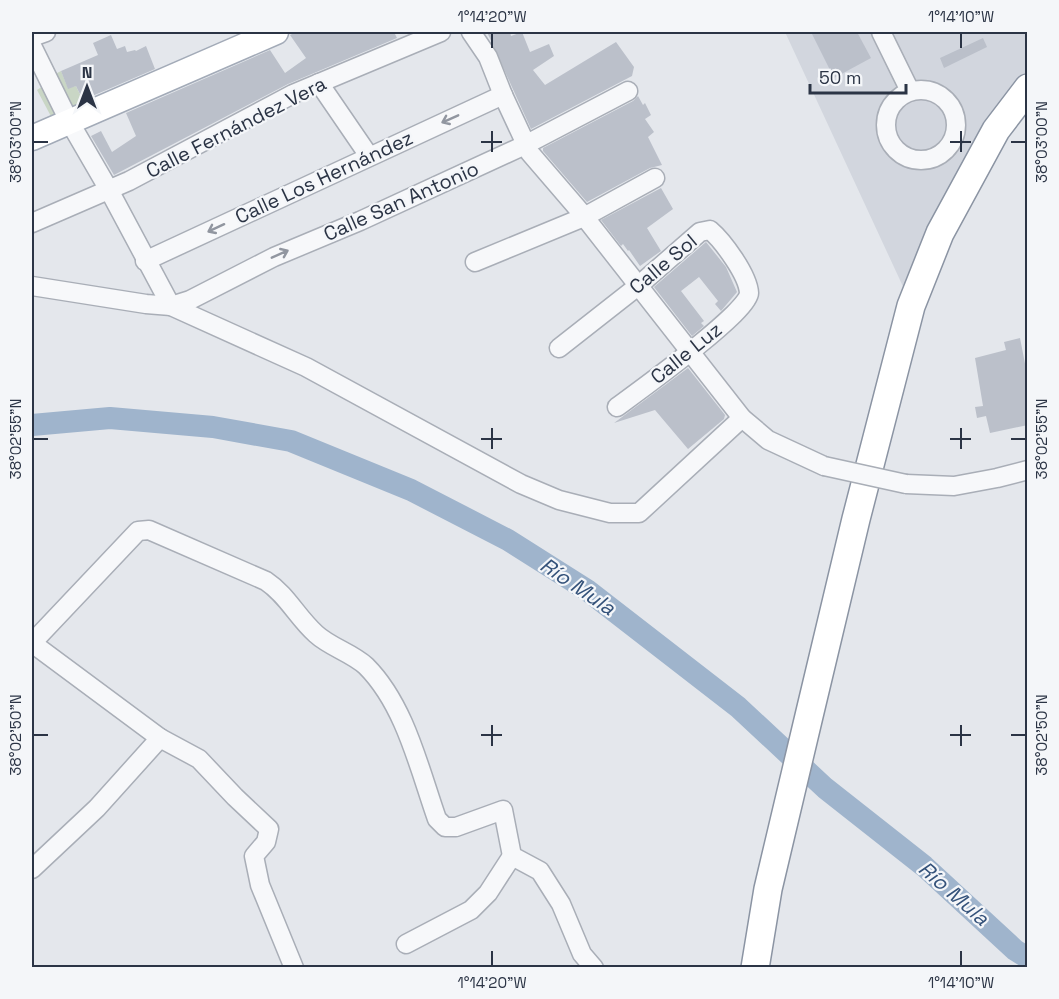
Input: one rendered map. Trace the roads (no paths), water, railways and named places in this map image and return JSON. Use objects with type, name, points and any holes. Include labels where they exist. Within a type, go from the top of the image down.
[{"type":"highway","points":[[755,968],[768,890],[809,716],[856,519],[911,306],[945,224],[996,130],[1028,88]]},
{"type":"main road","points":[[32,138],[276,32]]},
{"type":"street","points":[[32,38],[46,32]]},
{"type":"street","name":"Calle Fernández Vera","points":[[32,223],[129,181],[293,94],[441,32]]},
{"type":"street","points":[[471,32],[488,57],[528,149],[742,418],[768,440],[824,466],[906,484],[954,486],[1028,470]]},
{"type":"street","points":[[881,32],[910,91]]},
{"type":"street","points":[[32,46],[69,122],[109,190],[171,306]]},
{"type":"street","points":[[319,83],[369,156]]},
{"type":"street","name":"Calle San Antonio","points":[[171,306],[190,300],[274,257],[528,149],[628,91]]},
{"type":"street","name":"Calle Los Hernández","points":[[145,261],[503,94]]},
{"type":"street","points":[[475,262],[584,217],[655,178]]},
{"type":"street","name":"Calle Sol","points":[[559,348],[638,286],[700,232],[710,230],[719,238],[737,262],[749,293]]},
{"type":"street","points":[[32,286],[171,306],[306,367],[521,484],[559,500],[610,513],[639,513],[742,418]]},
{"type":"street","name":"Calle Luz","points":[[617,407],[690,352],[732,316],[747,300],[749,293]]},
{"type":"street","points":[[294,968],[260,885],[254,856],[267,842],[269,829],[200,759],[160,738],[32,643],[138,531],[149,530],[266,581],[279,590],[316,634],[363,664],[381,682],[399,713],[437,819],[445,827],[456,827],[503,810],[512,856],[488,894],[471,910],[406,944]]},
{"type":"street","points":[[32,869],[97,808],[160,738]]},
{"type":"street","points":[[512,856],[540,872],[561,904],[582,954],[594,968]]},
{"type":"waterway","name":"Río Mula","points":[[32,425],[110,418],[213,427],[291,441],[411,490],[508,540],[587,590],[738,707],[825,788],[924,866],[1015,950],[1028,958]]}]
